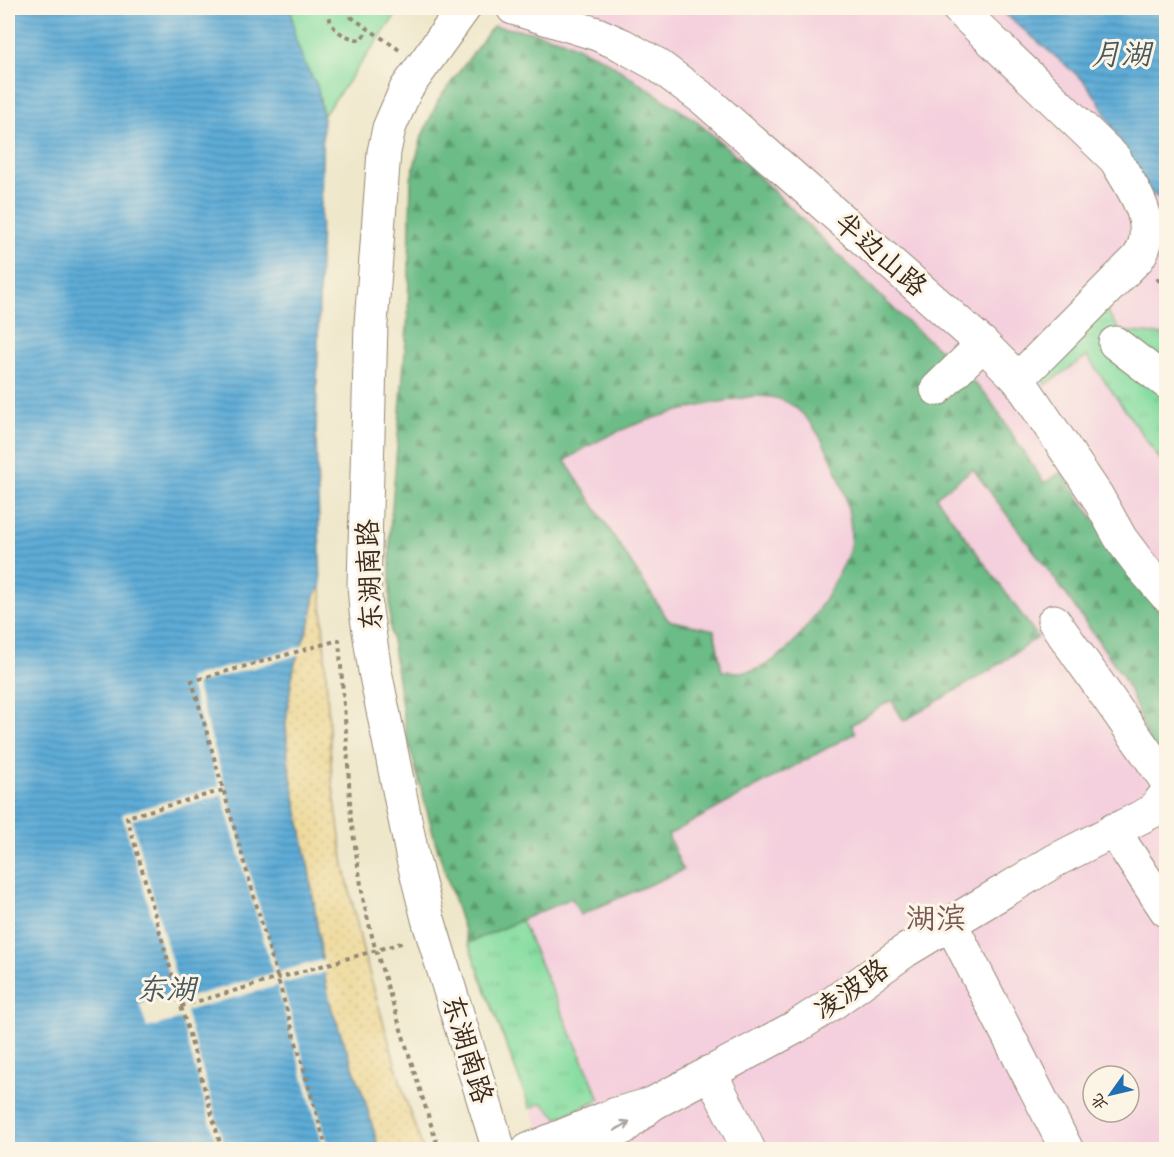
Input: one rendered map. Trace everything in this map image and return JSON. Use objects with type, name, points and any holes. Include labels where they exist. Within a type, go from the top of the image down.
[{"type":"street","name":"东湖南路","points":[[464,8],[406,89],[389,128],[384,152],[371,324],[364,584],[375,671],[413,860],[428,919],[499,1149]]},
{"type":"street","name":"半边山路","points":[[513,8],[597,34],[656,63],[705,100],[983,344],[1018,379],[1097,496],[1121,539],[1167,595]]},
{"type":"street","points":[[958,8],[1115,159],[1146,219],[1148,230],[1146,242],[1138,258],[1018,379]]},
{"type":"street","points":[[937,389],[983,344]]},
{"type":"street","points":[[1115,344],[1167,382]]},
{"type":"street","points":[[1054,621],[1167,780]]},
{"type":"street","name":"凌波路","points":[[569,1149],[623,1128],[652,1104],[794,1028],[905,951],[1056,860],[1162,805]]},
{"type":"street","points":[[1113,830],[1167,910]]},
{"type":"street","points":[[951,924],[1067,1149]]},
{"type":"street","points":[[710,1072],[749,1149]]},
{"type":"street","name":"凌波路","points":[[528,1149],[616,1114],[652,1104]]},
{"type":"path","points":[[330,8],[329,18],[334,28],[341,34],[361,40],[368,29]]},
{"type":"path","points":[[353,8],[351,17],[401,51]]},
{"type":"path","points":[[327,1149],[192,681],[339,640],[351,820],[364,904],[376,951],[439,1149]]},
{"type":"path","points":[[222,1149],[127,817],[224,790]]},
{"type":"path","points":[[181,1006],[405,942]]},
{"type":"shaded area","points":[[507,8],[1166,8],[1166,1149],[546,1149],[468,943],[436,844],[406,733],[390,627],[390,530],[408,316],[411,179],[422,136],[439,99]]},
{"type":"green space","points":[[291,8],[401,8],[323,116],[317,85],[306,67],[295,38]]},
{"type":"green space","points":[[493,26],[532,32],[562,40],[603,59],[695,120],[745,163],[904,319],[949,358],[988,397],[1044,483],[1061,472],[1134,576],[1166,616],[1166,770],[1155,757],[1122,675],[1063,590],[973,469],[936,497],[1038,637],[992,669],[904,721],[891,700],[851,725],[855,733],[668,835],[683,870],[580,915],[572,898],[468,943],[436,844],[406,733],[390,627],[390,530],[408,316],[411,179],[422,136],[439,99]],"holes":[[[760,396],[777,398],[792,405],[809,421],[820,436],[830,455],[845,496],[851,535],[849,551],[817,612],[786,650],[762,667],[752,671],[722,671],[714,630],[668,620],[565,461],[586,447],[632,426],[705,405]]]},
{"type":"green space","points":[[1104,307],[1120,331],[1166,335],[1166,468],[1087,356],[1045,385],[1043,374]]},
{"type":"green space","points":[[521,920],[600,1099],[558,1118],[542,1103],[530,1108],[468,943]]},
{"type":"sand","points":[[321,587],[332,780],[344,865],[364,955],[406,1101],[423,1149],[379,1149],[364,1097],[331,1007],[325,979],[309,870],[288,761],[286,723],[295,663],[310,622],[315,595]]},
{"type":"water","name":"东湖","points":[[8,8],[291,8],[295,38],[306,67],[317,85],[323,116],[316,437],[321,587],[315,595],[310,622],[295,663],[291,682],[286,723],[288,761],[309,870],[331,1007],[364,1097],[379,1149],[8,1149]]},
{"type":"water","name":"月湖","points":[[998,8],[1166,8],[1166,201],[1145,188],[1096,97],[1083,80]]},
{"type":"pier","points":[[305,645],[302,654],[196,684],[278,972],[325,959],[327,972],[282,984],[329,1149],[324,1149],[277,986],[186,1011],[225,1149],[218,1149],[181,1019],[147,1028],[139,1003],[174,993],[122,814],[219,786],[188,678]],"holes":[[[222,795],[273,973],[182,999],[132,820]]]},
{"type":"district","name":"湖滨","points":[[936,918]]}]
